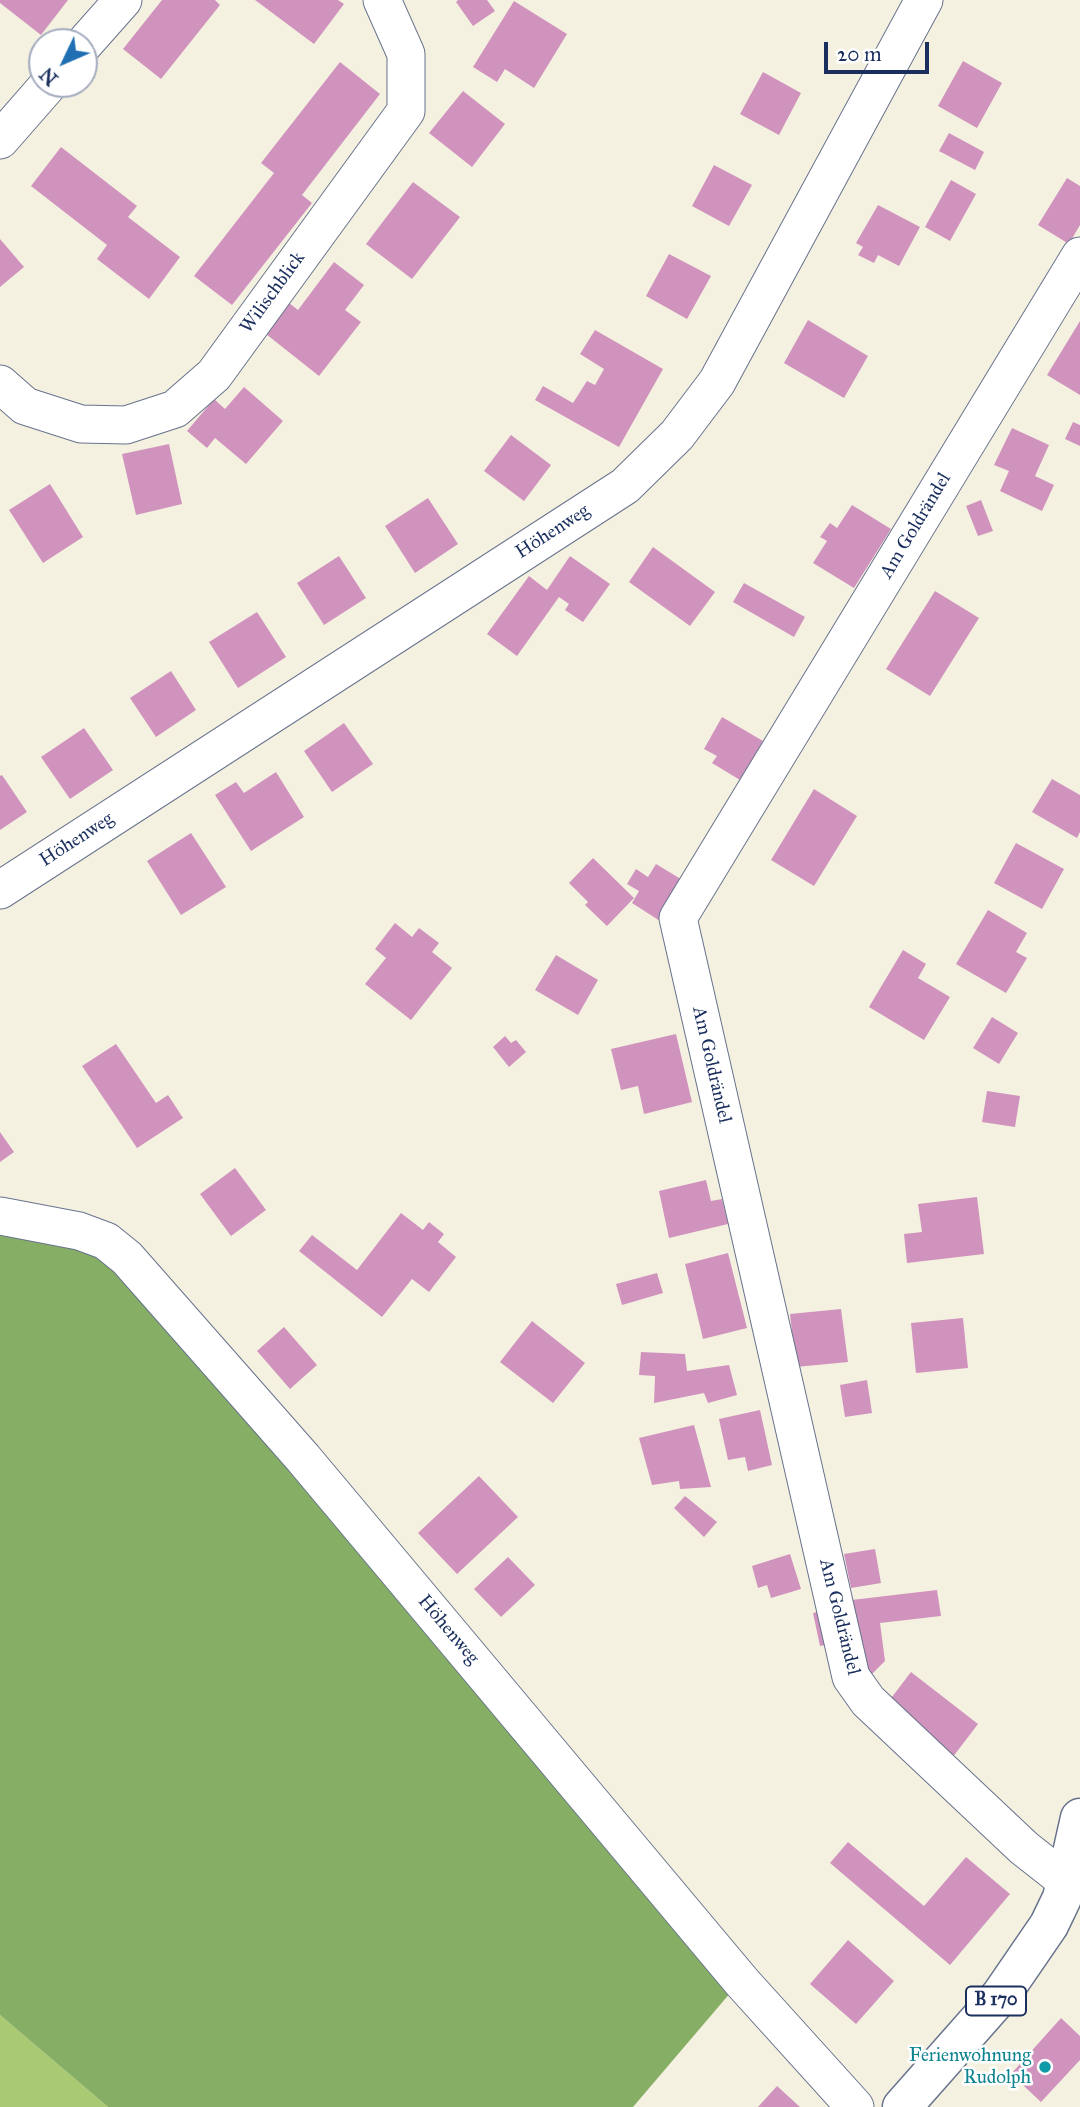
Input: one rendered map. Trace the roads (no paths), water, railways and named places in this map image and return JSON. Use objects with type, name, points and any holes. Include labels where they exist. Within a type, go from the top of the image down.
[{"type":"main road","name":"B 170","points":[[902,2107],[1002,1995],[1069,1896],[1080,1818]]},
{"type":"street","points":[[98,28],[123,0]]},
{"type":"street","name":"Wilischblick","points":[[0,384],[25,406],[81,424],[126,425],[175,409],[214,375],[406,111],[407,54],[382,0]]},
{"type":"street","name":"Höhenweg","points":[[0,891],[614,493],[634,477],[677,435],[717,382],[924,0]]},
{"type":"street","points":[[0,140],[37,98]]},
{"type":"street","name":"Am Goldrändel","points":[[1069,1896],[1024,1848],[868,1701],[851,1677],[678,918],[1075,276]]},
{"type":"street","name":"Höhenweg","points":[[0,1216],[79,1231],[106,1241],[127,1258],[303,1458],[742,1982],[855,2107]]},
{"type":"place","name":"Ferienwohnung Rudolph","points":[[1045,2067]]}]
